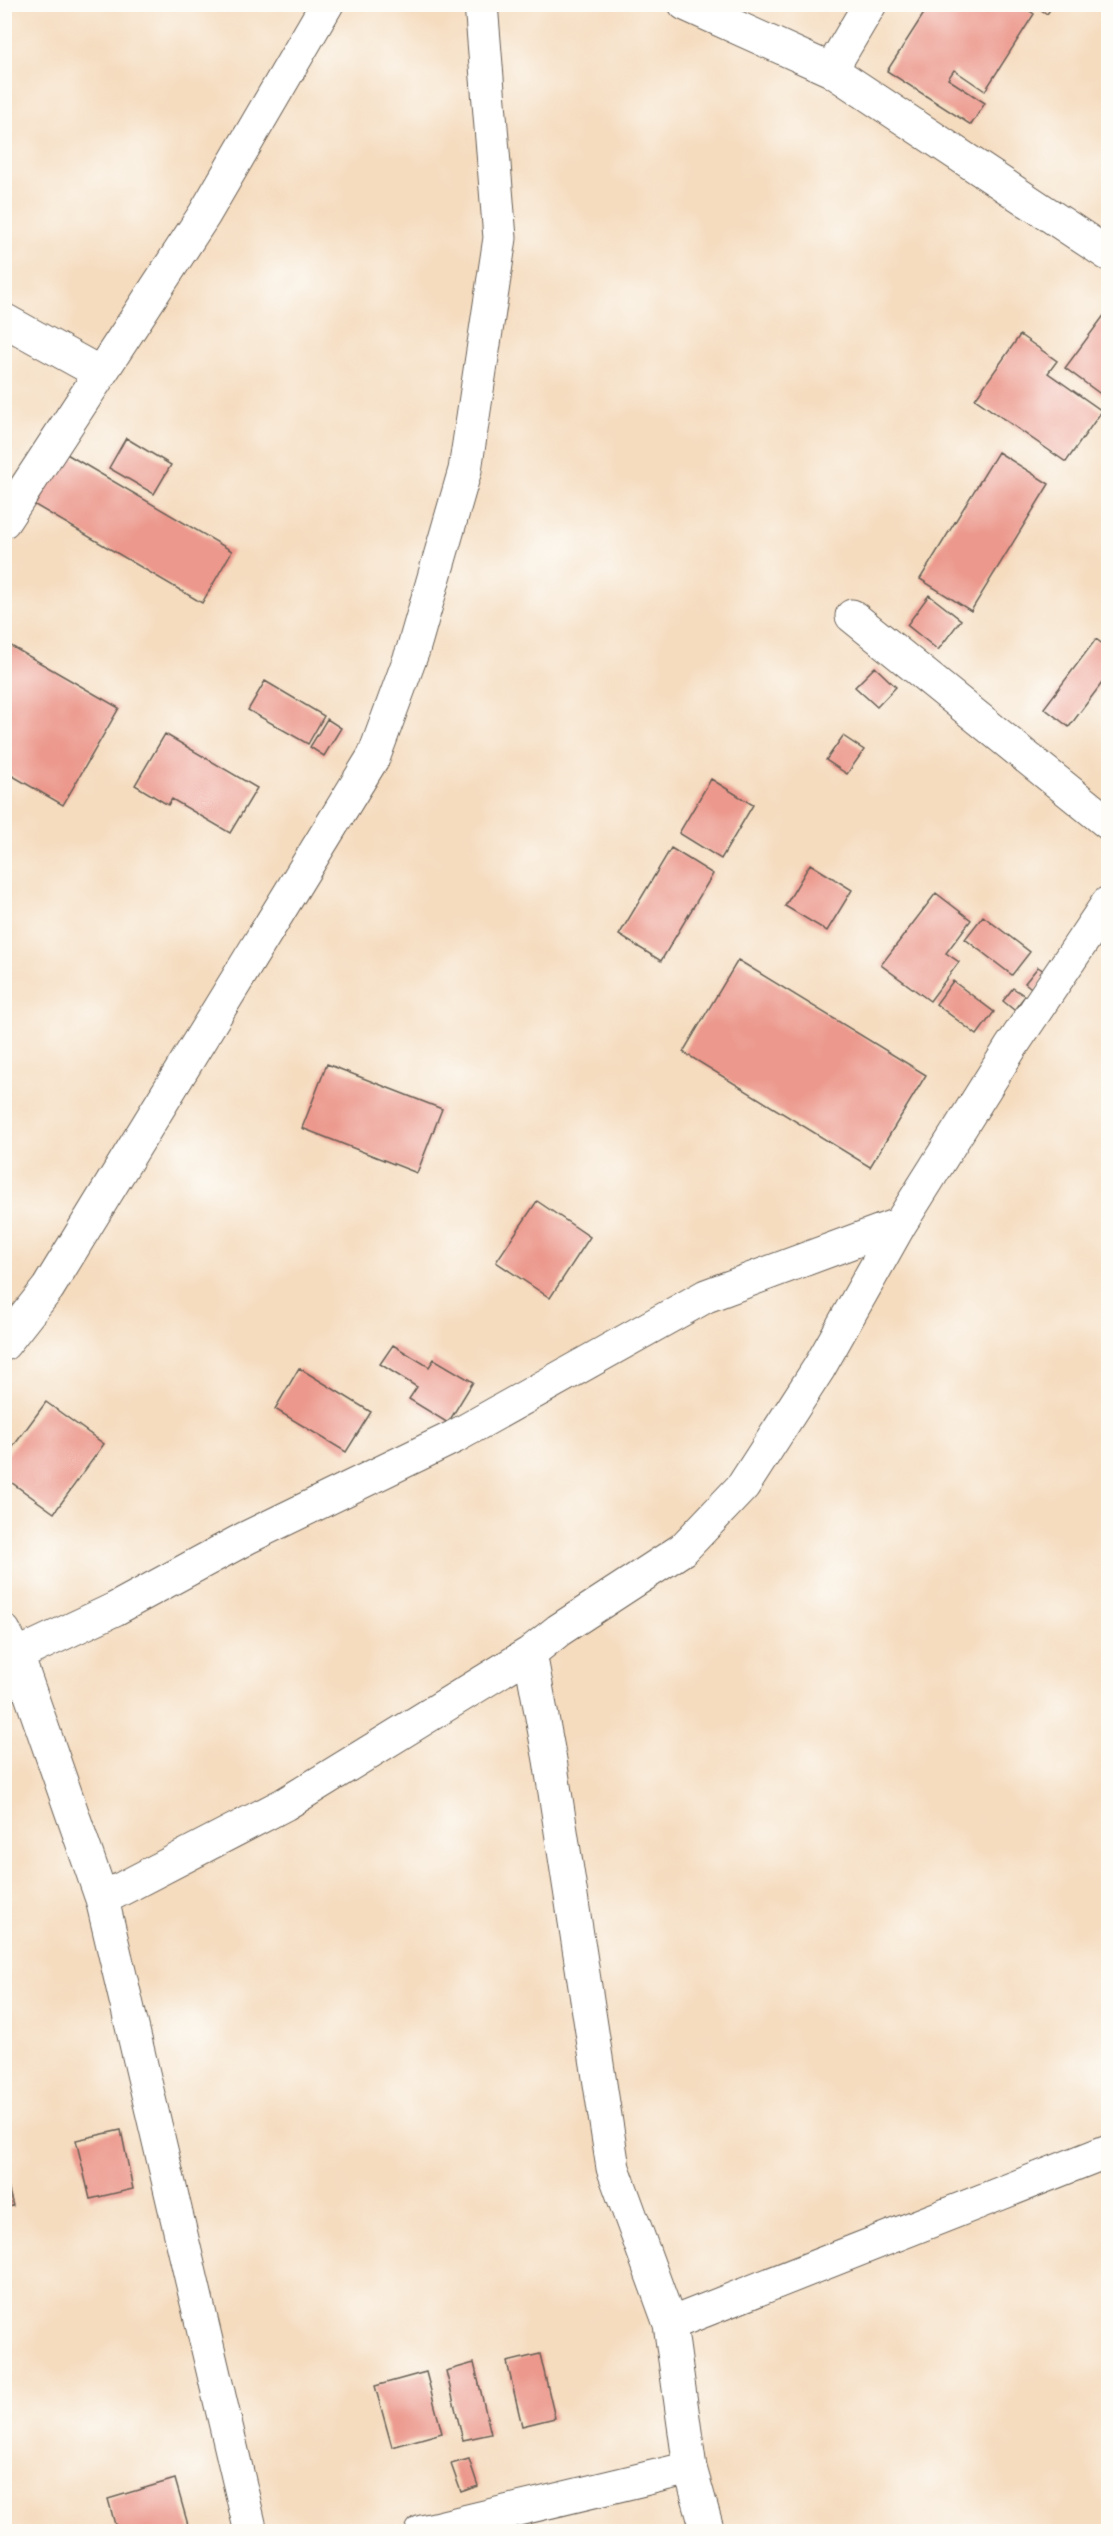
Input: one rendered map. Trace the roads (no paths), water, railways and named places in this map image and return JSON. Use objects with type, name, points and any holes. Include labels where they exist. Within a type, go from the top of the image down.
[{"type":"street","points":[[4,520],[204,215],[327,4]]},
{"type":"street","points":[[4,1344],[48,1288],[374,756],[413,650],[465,471],[500,238],[481,4]]},
{"type":"street","points":[[685,4],[831,70],[1108,254]]},
{"type":"street","points":[[831,70],[870,4]]},
{"type":"street","points":[[4,320],[100,373]]},
{"type":"street","points":[[852,616],[1108,823]]},
{"type":"street","points":[[102,1899],[285,1804],[530,1653],[559,1630],[683,1549],[743,1486],[819,1368],[900,1224],[1011,1047],[1108,903]]},
{"type":"street","points":[[251,2532],[102,1899],[11,1643],[115,1609],[246,1538],[454,1437],[706,1296],[900,1224]]},
{"type":"street","points":[[530,1653],[550,1760],[613,2168],[670,2324],[690,2468],[708,2532]]},
{"type":"street","points":[[670,2324],[1108,2151]]},
{"type":"street","points":[[422,2532],[690,2468]]}]
